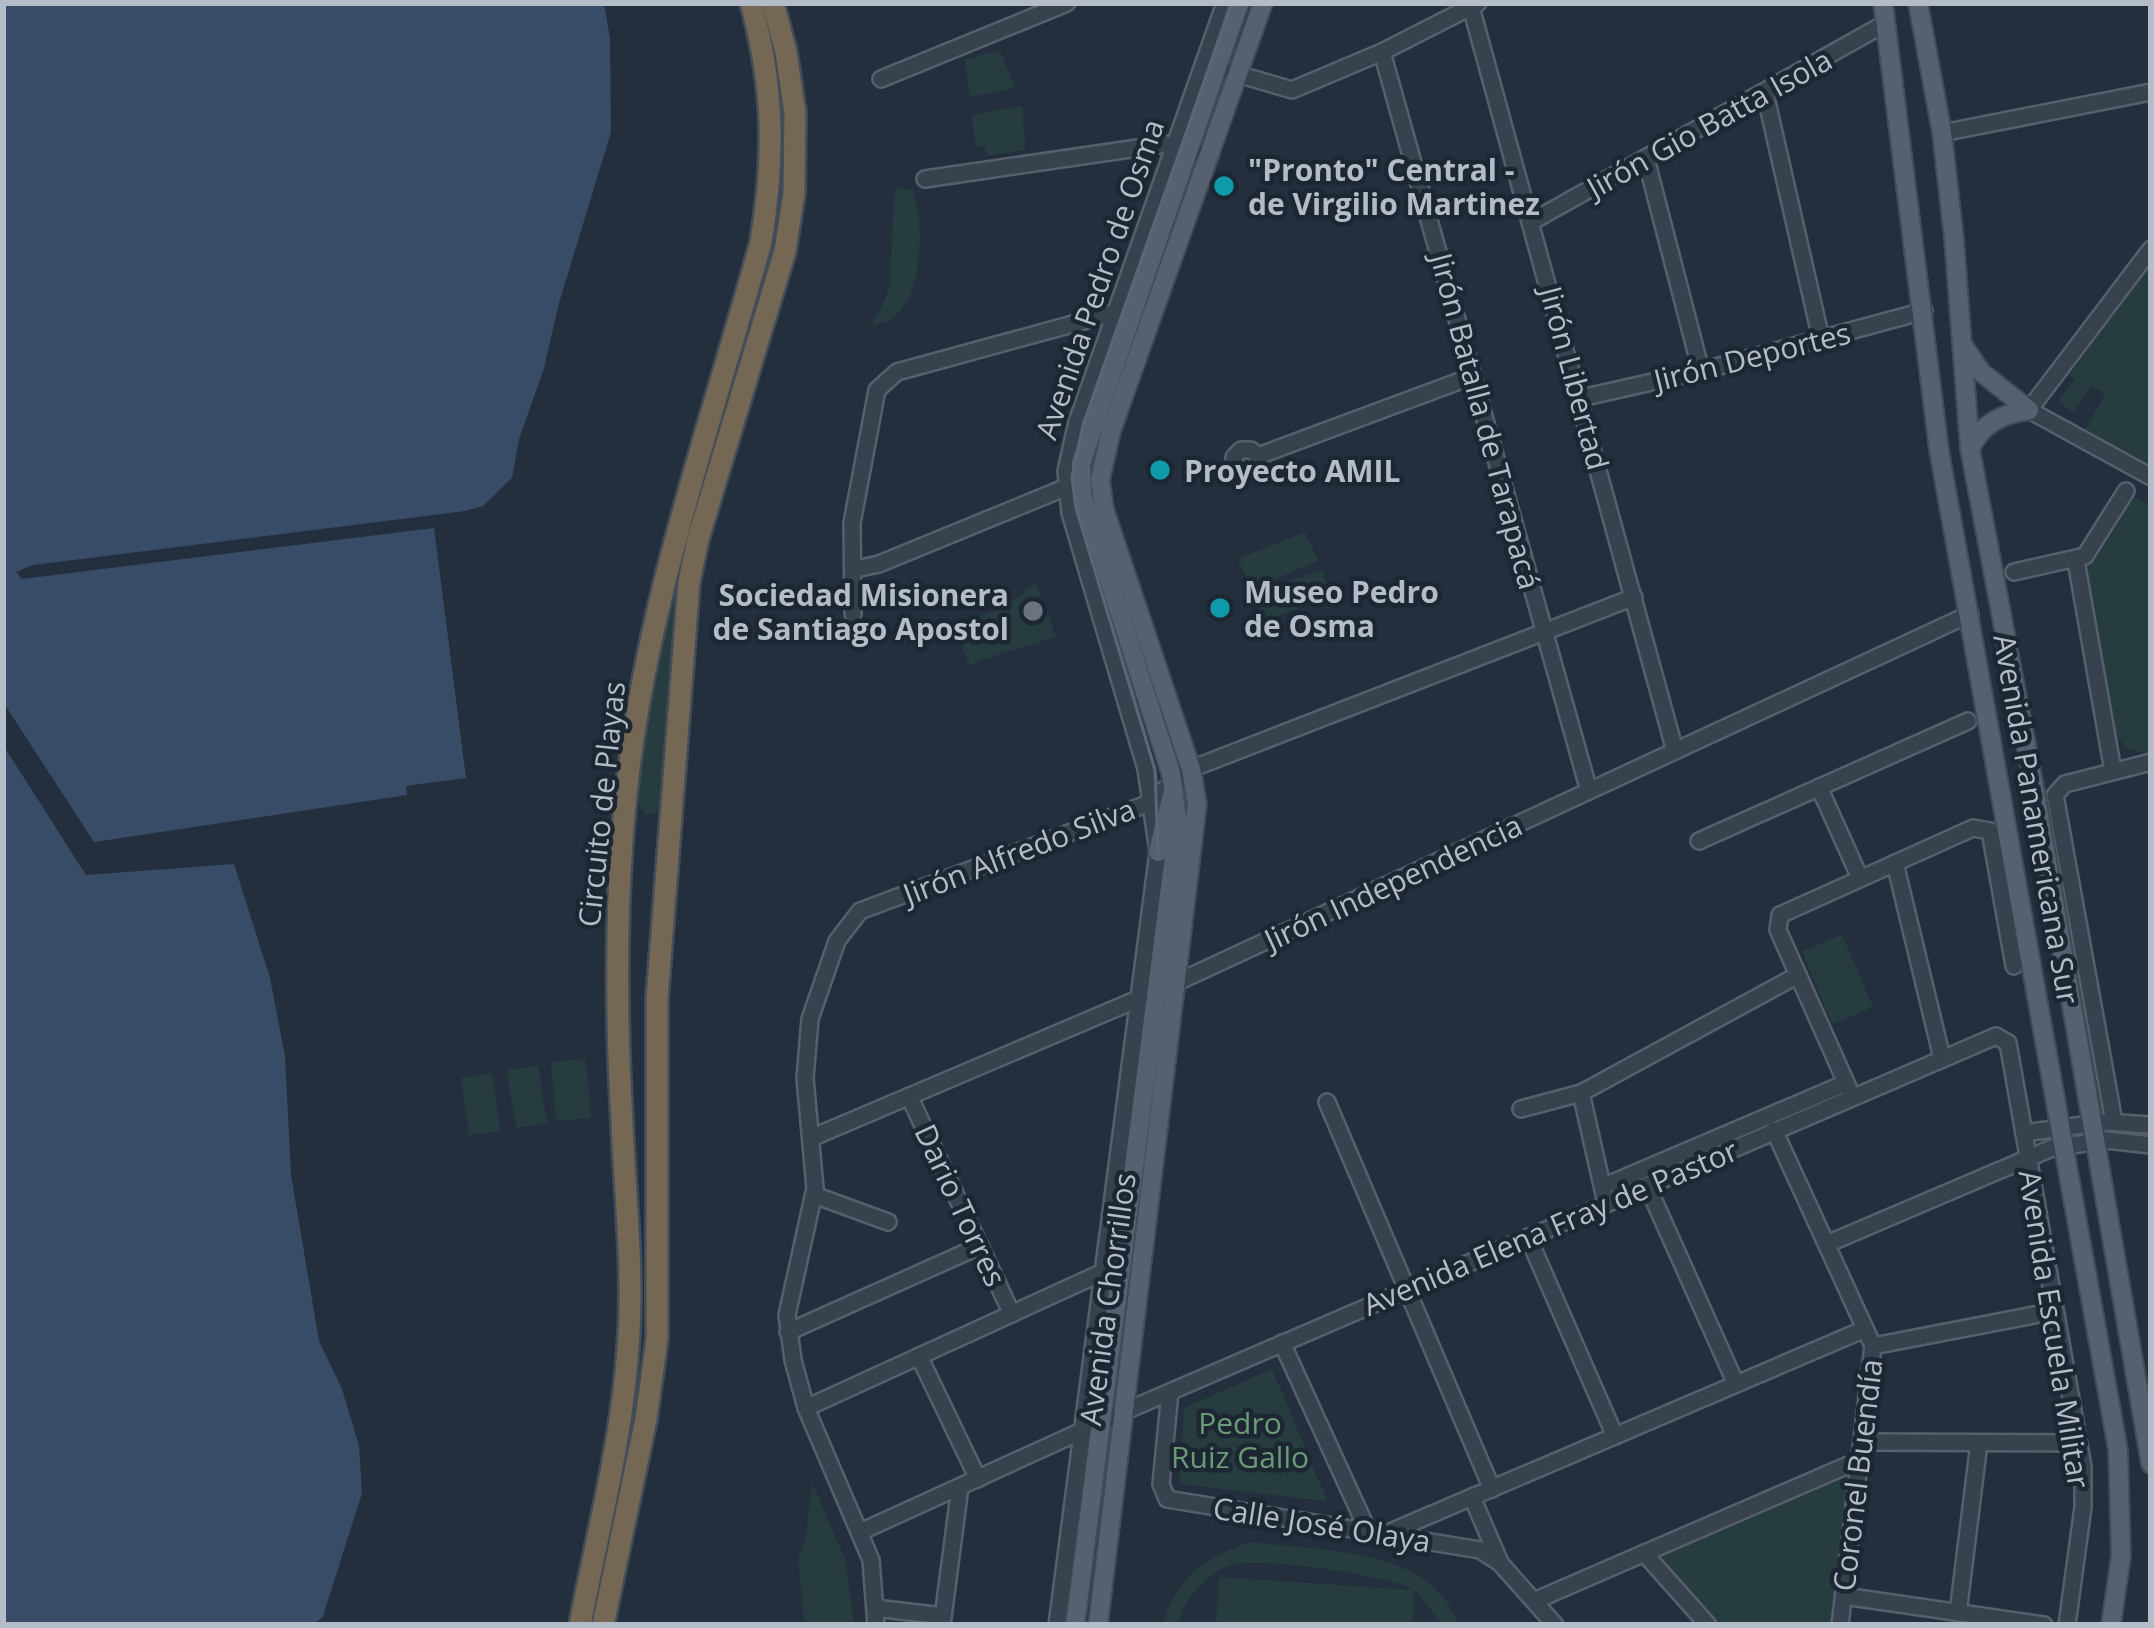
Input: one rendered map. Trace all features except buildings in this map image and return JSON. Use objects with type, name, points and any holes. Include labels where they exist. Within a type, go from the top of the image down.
[{"type":"highway","name":"Circuito de Playas","points":[[580,1625],[628,1347],[628,1224],[616,977],[626,790],[670,560],[764,224],[772,125],[763,47],[751,3]]},
{"type":"highway","points":[[603,1625],[646,1419],[656,1339],[656,999],[689,582],[785,251],[794,193],[795,113],[773,3]]},
{"type":"main road","name":"Avenida Pedro de Osma","points":[[1158,990],[1177,850],[1174,784],[1082,483],[1087,440],[1124,311],[1239,3]]},
{"type":"main road","name":"Avenida Pedro de Osma","points":[[1082,483],[1111,431],[1263,3]]},
{"type":"main road","name":"Avenida Panamericana Sur","points":[[1918,3],[1942,133],[1962,343],[1972,374],[1970,449],[2151,1464]]},
{"type":"main road","name":"Avenida Panamericana Sur","points":[[1884,13],[1934,400],[2118,1450],[2120,1556],[2111,1625]]},
{"type":"main road","points":[[1934,400],[1953,380],[1972,374],[2029,410]]},
{"type":"main road","points":[[1970,449],[1979,431],[1991,422],[2029,410]]},
{"type":"main road","name":"Avenida Pedro de Osma","points":[[1082,483],[1104,509],[1191,769],[1197,804],[1178,982]]},
{"type":"main road","points":[[1158,852],[1174,784]]},
{"type":"main road","name":"Avenida Chorrillos","points":[[1098,1625],[1121,1413],[1125,1314],[1121,1264],[1178,982]]},
{"type":"main road","name":"Avenida Chorrillos","points":[[1076,1625],[1090,1428],[1125,1314],[1150,1204],[1158,990]]},
{"type":"main road","points":[[1130,1202],[1150,1204]]},
{"type":"street","points":[[881,79],[1067,3]]},
{"type":"street","name":"Avenida Pedro de Osma","points":[[1182,146],[1225,3]]},
{"type":"street","points":[[1217,68],[1292,90],[1382,52],[1474,5]]},
{"type":"street","name":"Jirón Libertad","points":[[1474,5],[1675,751]]},
{"type":"street","name":"Jirón Gio Batta Isola","points":[[1532,222],[1765,93],[1884,13]]},
{"type":"street","name":"Jirón Batalla de Tarapacá","points":[[1382,52],[1589,791]]},
{"type":"street","points":[[1942,133],[2151,92]]},
{"type":"street","points":[[1765,93],[1821,339]]},
{"type":"street","points":[[925,179],[1182,146],[1210,156]]},
{"type":"street","points":[[1646,159],[1701,371]]},
{"type":"street","points":[[2151,249],[2029,410],[2151,477]]},
{"type":"street","points":[[853,614],[852,523],[878,390],[885,380],[897,372],[1124,311],[1151,319]]},
{"type":"street","name":"Jirón Deportes","points":[[1581,398],[1924,311]]},
{"type":"street","points":[[1258,456],[1473,376]]},
{"type":"street","points":[[855,569],[879,564],[1082,483]]},
{"type":"street","name":"Avenida Pedro de Osma","points":[[1082,483],[1146,769],[1158,852],[1138,999]]},
{"type":"street","points":[[2014,572],[2076,561],[2094,548],[2126,491]]},
{"type":"street","points":[[2076,561],[2113,771]]},
{"type":"street","points":[[1191,769],[1634,597]]},
{"type":"street","name":"Jirón Independencia","points":[[811,1138],[1178,982],[1970,614]]},
{"type":"street","points":[[1699,841],[1968,721]]},
{"type":"street","points":[[2114,1122],[2055,795],[2065,784],[2151,763]]},
{"type":"street","name":"Jirón Alfredo Silva","points":[[811,1138],[805,1078],[811,1019],[837,941],[860,910],[1151,801],[1191,769]]},
{"type":"street","points":[[1819,788],[1860,878]]},
{"type":"street","points":[[1612,1183],[1845,1091],[1778,930],[1778,918],[1972,828],[1990,831],[2014,966]]},
{"type":"street","points":[[1895,862],[1942,1058]]},
{"type":"street","points":[[1521,1109],[1581,1094],[1798,975]]},
{"type":"street","name":"Avenida Chorrillos","points":[[1057,1625],[1090,1428],[1101,1273],[1138,999]]},
{"type":"street","name":"Avenida Elena Fray de Pastor","points":[[860,1532],[1121,1413],[1774,1130],[1845,1091],[1990,1036],[2001,1036]]},
{"type":"street","name":"Avenida Escuela Militar","points":[[2001,1036],[2008,1043],[2084,1493],[2067,1625]]},
{"type":"street","points":[[1581,1094],[1606,1203]]},
{"type":"street","name":"Dario Torres","points":[[909,1096],[1012,1314]]},
{"type":"street","points":[[1327,1102],[1492,1489]]},
{"type":"street","points":[[2024,1133],[2063,1136],[2094,1132],[2114,1122],[2151,1125]]},
{"type":"street","name":"Coronel Buendía","points":[[1774,1130],[1873,1346],[1840,1625]]},
{"type":"street","points":[[2094,1132],[2151,1145]]},
{"type":"street","points":[[1827,1244],[2028,1156],[2063,1136]]},
{"type":"street","points":[[811,1138],[814,1195],[791,1283],[788,1332],[806,1408],[871,1560],[876,1617],[943,1620],[960,1487]]},
{"type":"street","points":[[1647,1186],[1736,1384]]},
{"type":"street","points":[[814,1195],[888,1222]]},
{"type":"street","points":[[1528,1237],[1615,1436]]},
{"type":"street","points":[[788,1332],[980,1246]]},
{"type":"street","points":[[806,1408],[1121,1264]]},
{"type":"street","points":[[1873,1346],[2055,1311]]},
{"type":"street","points":[[1282,1343],[1376,1532],[1492,1489],[1865,1328]]},
{"type":"street","points":[[920,1356],[978,1479]]},
{"type":"street","name":"Calle José Olaya","points":[[1171,1392],[1161,1484],[1167,1499],[1468,1547],[1500,1563],[1555,1625]]},
{"type":"street","points":[[1863,1442],[2078,1442]]},
{"type":"street","points":[[1958,1612],[1978,1442]]},
{"type":"street","points":[[1534,1601],[1860,1463]]},
{"type":"street","points":[[1472,1497],[1500,1563]]},
{"type":"street","points":[[1644,1553],[1708,1625]]},
{"type":"street","points":[[1844,1596],[2044,1625]]},
{"type":"green space","points":[[999,50],[1015,88],[970,97],[965,60]]},
{"type":"green space","points":[[1022,106],[1025,150],[987,156],[985,146],[976,146],[972,115]]},
{"type":"green space","points":[[895,188],[913,190],[919,221],[915,277],[902,308],[889,320],[872,326],[889,291]]},
{"type":"green space","points":[[2151,265],[2151,466],[2085,431],[2105,393],[2091,386],[2073,412],[2058,401],[2075,379],[2069,375]]},
{"type":"green space","points":[[2133,496],[2151,506],[2151,754],[2127,749],[2115,734],[2085,565],[2105,546]]},
{"type":"green space","points":[[1305,532],[1318,561],[1259,586],[1246,577],[1238,559]]},
{"type":"green space","points":[[675,553],[683,557],[662,797],[656,813],[645,815],[637,787]]},
{"type":"green space","points":[[1322,570],[1328,588],[1306,595],[1299,608],[1264,621],[1258,604],[1261,591]]},
{"type":"green space","points":[[1036,583],[1056,636],[969,665],[954,625],[1003,608]]},
{"type":"green space","points":[[1842,935],[1873,1007],[1832,1024],[1802,951]]},
{"type":"green space","points":[[585,1059],[591,1118],[557,1121],[551,1062]]},
{"type":"green space","points":[[538,1066],[547,1124],[516,1128],[507,1070]]},
{"type":"green space","points":[[492,1073],[500,1131],[469,1135],[461,1078]]},
{"type":"green space","name":"Pedro Ruiz Gallo","points":[[1272,1369],[1327,1501],[1180,1484],[1184,1408]]},
{"type":"green space","points":[[1844,1474],[1850,1479],[1832,1625],[1715,1625],[1659,1561],[1660,1553]]},
{"type":"green space","points":[[812,1483],[845,1559],[854,1625],[805,1625],[798,1559],[806,1538]]},
{"type":"green space","points":[[1251,1542],[1340,1552],[1399,1566],[1445,1599],[1459,1625],[1443,1625],[1415,1591],[1412,1625],[1216,1625],[1219,1577],[1414,1590],[1354,1574],[1246,1563],[1213,1574],[1191,1597],[1178,1625],[1163,1625],[1175,1595],[1195,1571]]},
{"type":"water","points":[[3,3],[604,3],[610,39],[611,132],[519,439],[512,478],[483,506],[465,511],[33,565],[16,572],[22,579],[434,528],[466,778],[406,786],[407,795],[94,842],[3,702]]},
{"type":"water","points":[[3,745],[86,875],[234,864],[270,978],[285,1056],[291,1175],[319,1341],[342,1389],[359,1446],[362,1493],[323,1616],[314,1625],[3,1625]]},
{"type":"tram line","points":[[1158,852],[1155,770],[1076,508],[1072,477],[1083,425],[1232,3]]},
{"type":"place","name":"\"Pronto\" Central - de Virgilio Martinez","points":[[1224,186]]},
{"type":"place","name":"Proyecto AMIL","points":[[1160,470]]},
{"type":"place","name":"Museo Pedro de Osma","points":[[1220,608]]},
{"type":"place","name":"Sociedad Misionera de Santiago Apostol","points":[[1033,611]]}]
